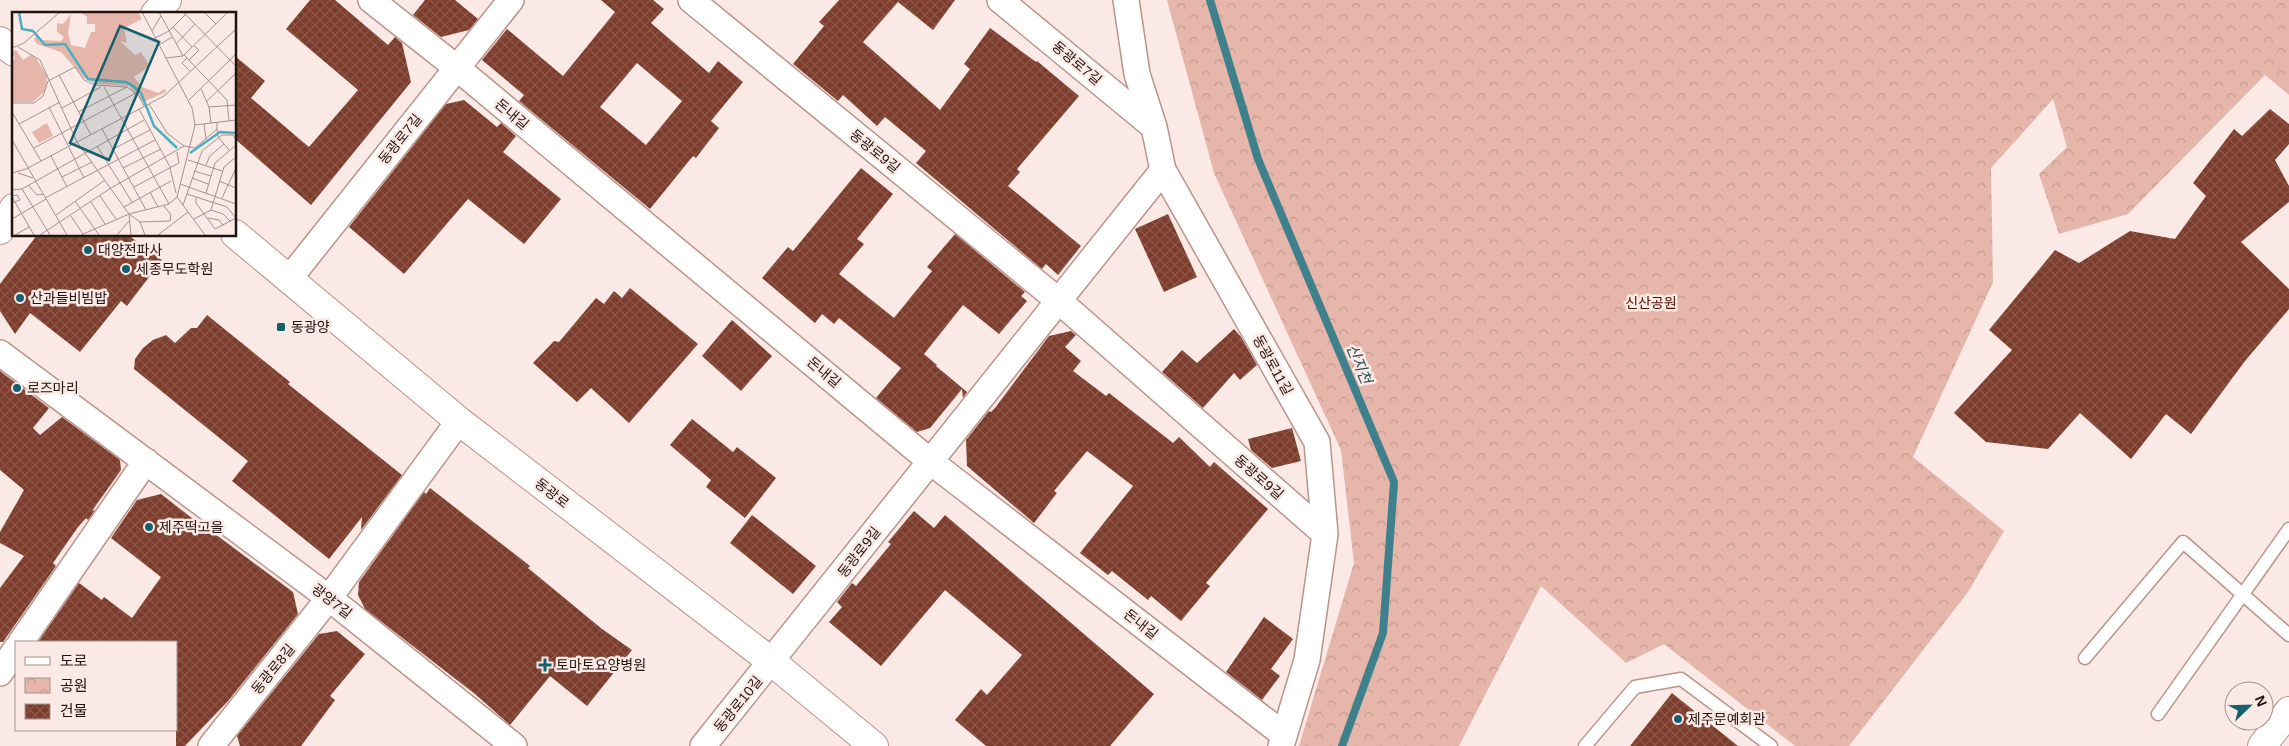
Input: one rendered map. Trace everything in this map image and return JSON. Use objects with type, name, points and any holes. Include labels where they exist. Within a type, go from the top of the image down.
[{"type":"main road","points":[[157,12],[166,0]]},
{"type":"main road","points":[[0,41],[12,50]]},
{"type":"main road","points":[[0,230],[12,211]]},
{"type":"main road","name":"동광로","points":[[236,235],[459,421],[772,662],[874,746]]},
{"type":"main road","points":[[2262,746],[2289,711]]},
{"type":"street","name":"돈내길","points":[[372,0],[457,68],[931,462],[1283,740]]},
{"type":"street","name":"동광로7길","points":[[289,278],[511,0]]},
{"type":"street","name":"동광로9길","points":[[692,0],[1059,301],[1325,534]]},
{"type":"street","name":"동광로7길","points":[[1000,0],[1154,127]]},
{"type":"street","name":"동광로11길","points":[[1126,0],[1137,74],[1154,127],[1163,170],[1317,442],[1325,534],[1307,660],[1283,740]]},
{"type":"street","name":"동광로9길","points":[[772,662],[1163,170]]},
{"type":"street","name":"광양7길","points":[[0,353],[329,598],[514,746]]},
{"type":"street","name":"동광로8길","points":[[216,744],[329,598],[459,421]]},
{"type":"street","points":[[22,641],[146,461]]},
{"type":"street","points":[[0,673],[15,650]]},
{"type":"street","name":"동광로10길","points":[[703,746],[772,662]]},
{"type":"lane","points":[[2158,714],[2289,529]]},
{"type":"lane","points":[[2085,658],[2183,542],[2289,635]]},
{"type":"lane","points":[[1585,746],[1635,687],[1681,679],[1771,746]]},
{"type":"green space","name":"신산공원","points":[[1167,0],[2289,0],[2289,95],[2265,75],[2128,214],[2059,234],[2039,174],[2067,147],[2053,99],[1991,168],[1993,282],[1913,457],[2004,531],[1968,592],[1849,746],[1795,746],[1664,644],[1626,663],[1541,586],[1459,746],[1299,746],[1354,563],[1341,450],[1214,173]]},
{"type":"building","points":[[310,0],[335,0],[388,45],[395,37],[402,43],[411,82],[311,205],[236,140],[236,57],[265,81],[251,98],[309,147],[358,90],[286,29]]},
{"type":"building","points":[[425,0],[455,0],[478,19],[469,30],[441,37],[413,15]]},
{"type":"building","points":[[601,0],[653,0],[664,9],[651,23],[709,73],[718,61],[743,82],[711,121],[719,128],[696,158],[693,156],[650,209],[519,101],[524,95],[482,60],[507,29],[563,76],[615,12]],"holes":[[[637,63],[682,101],[646,145],[600,107]]]},
{"type":"building","points":[[839,0],[955,0],[933,30],[898,2],[863,42],[940,110],[970,69],[964,64],[990,28],[1037,61],[1079,96],[1017,169],[1020,172],[1008,186],[1081,246],[1058,275],[1046,264],[1042,269],[916,163],[926,151],[885,117],[877,126],[843,95],[838,101],[793,64],[824,26],[819,22]]},
{"type":"building","points":[[464,100],[497,127],[501,123],[516,136],[503,152],[561,199],[524,244],[468,199],[404,274],[349,227],[446,104]]},
{"type":"building","points":[[2270,109],[2289,124],[2289,144],[2275,160],[2289,186],[2289,202],[2241,242],[2289,289],[2289,309],[2245,361],[2191,434],[2166,414],[2131,459],[2080,413],[2048,449],[1986,442],[1954,413],[2012,350],[1989,330],[2055,250],[2079,263],[2130,231],[2175,239],[2206,196],[2193,183],[2234,129],[2242,136]]},
{"type":"building","points":[[861,168],[893,194],[857,239],[864,244],[839,274],[894,318],[932,271],[927,267],[955,234],[1025,292],[1021,296],[1027,301],[999,334],[963,305],[924,354],[967,392],[963,398],[962,389],[930,428],[917,432],[876,398],[901,368],[839,318],[834,324],[822,314],[815,323],[762,278],[788,247],[793,251]]},
{"type":"building","points":[[1168,214],[1197,277],[1164,292],[1135,229]]},
{"type":"building","points":[[36,236],[129,236],[162,260],[127,306],[121,301],[80,352],[30,313],[15,334],[0,311],[0,284]]},
{"type":"building","points":[[630,288],[698,344],[629,423],[591,388],[577,402],[533,363],[554,341],[559,342],[596,298],[604,304],[614,291],[622,298]]},
{"type":"building","points":[[207,315],[290,382],[288,384],[402,475],[361,530],[362,517],[329,559],[232,481],[248,461],[134,369],[135,359],[143,348],[153,340],[166,335],[175,343],[191,328],[197,328]]},
{"type":"building","points":[[732,320],[772,356],[741,391],[702,356]]},
{"type":"building","points":[[1234,329],[1241,337],[1257,365],[1240,380],[1234,373],[1203,408],[1162,372],[1182,350],[1197,363]]},
{"type":"building","points":[[1071,331],[1076,335],[1065,347],[1081,361],[1073,371],[1106,396],[1109,393],[1173,443],[1179,437],[1210,467],[1214,462],[1268,509],[1206,583],[1210,586],[1181,621],[1151,596],[1148,600],[1112,571],[1108,575],[1080,553],[1133,486],[1087,451],[1054,491],[1057,493],[1034,523],[967,466],[966,440],[989,411],[991,412],[995,408],[1049,336]]},
{"type":"building","points":[[0,371],[49,408],[33,428],[40,435],[62,417],[120,460],[121,470],[92,511],[95,510],[88,520],[86,518],[78,527],[53,563],[56,566],[3,642],[0,642],[0,588],[24,556],[0,543],[0,532],[24,490],[0,470]]},
{"type":"building","points":[[692,419],[733,452],[737,447],[776,478],[745,518],[706,487],[711,480],[670,445]]},
{"type":"building","points":[[1292,428],[1301,461],[1272,468],[1251,450],[1248,439]]},
{"type":"building","points":[[430,488],[530,566],[528,568],[602,629],[632,650],[587,706],[550,676],[510,725],[475,694],[365,609],[358,595],[359,582],[424,492],[426,494]]},
{"type":"building","points":[[161,494],[293,592],[298,614],[228,701],[185,746],[176,746],[176,731],[178,731],[178,641],[39,641],[79,583],[102,600],[104,597],[132,618],[161,577],[111,538],[137,500]]},
{"type":"building","points":[[914,511],[934,528],[945,515],[1154,694],[1110,746],[986,746],[955,720],[981,689],[987,695],[1022,655],[945,590],[881,666],[829,622],[842,607],[837,602],[852,583],[856,586],[891,544],[888,542]]},
{"type":"building","points":[[752,515],[816,566],[793,594],[730,543]]},
{"type":"building","points":[[1264,617],[1293,639],[1271,669],[1280,676],[1262,700],[1226,672]]},
{"type":"building","points":[[337,631],[365,654],[330,696],[335,700],[301,746],[240,746],[237,736],[319,634]]},
{"type":"building","name":"제주문예회관","points":[[1672,693],[1738,746],[1630,746]]},
{"type":"waterway","name":"산지천","points":[[1210,0],[1258,159],[1394,482],[1383,633],[1342,746]]},
{"type":"place","name":"대양전파사","points":[[88,250]]},
{"type":"place","name":"세종무도학원","points":[[126,269]]},
{"type":"place","name":"산과들비빔밥","points":[[20,298]]},
{"type":"place","name":"동광양","points":[[281,327]]},
{"type":"place","name":"로즈마리","points":[[17,388]]},
{"type":"place","name":"제주떡고을","points":[[149,527]]},
{"type":"place","name":"토마토요양병원","points":[[545,665]]},
{"type":"place","name":"제주문예회관","points":[[1678,719]]}]
